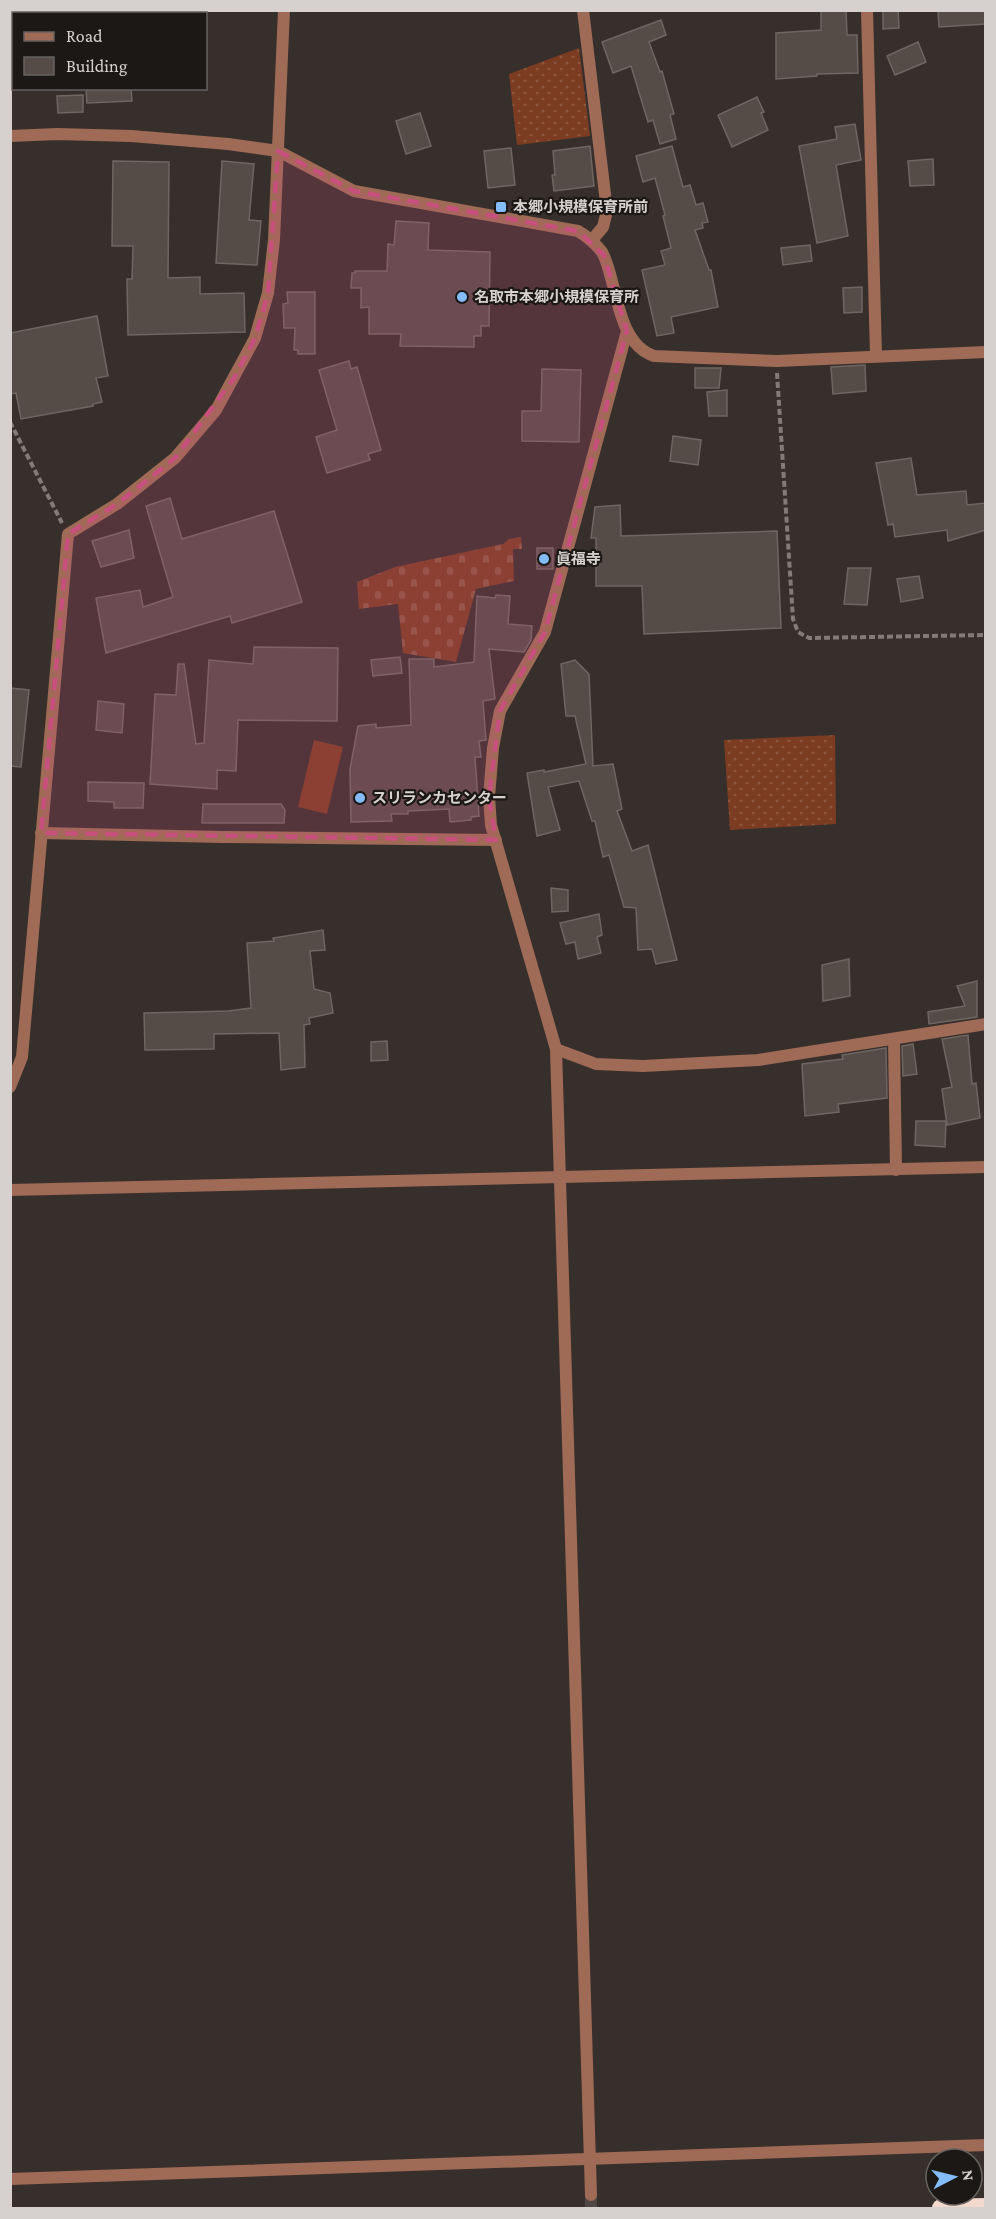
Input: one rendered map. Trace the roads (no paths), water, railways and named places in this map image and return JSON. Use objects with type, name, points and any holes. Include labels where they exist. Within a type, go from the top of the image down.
[{"type":"highway","points":[[941,2208],[986,2207]]},
{"type":"street","points":[[10,1088],[22,1057],[68,534],[117,504],[175,458],[216,410],[255,338],[268,293],[274,240],[284,10]]},
{"type":"street","points":[[583,10],[607,211],[603,227],[592,240]]},
{"type":"street","points":[[867,10],[876,356]]},
{"type":"street","points":[[10,136],[57,134],[131,136],[228,144],[278,151],[354,191],[578,231],[592,240],[604,255],[627,331],[637,347],[654,356],[777,361],[986,352]]},
{"type":"street","points":[[591,2195],[556,1049],[491,825],[489,797],[493,748],[500,711],[545,632],[627,331]]},
{"type":"street","points":[[41,833],[496,840]]},
{"type":"street","points":[[556,1049],[596,1064],[643,1066],[758,1060],[986,1024]]},
{"type":"street","points":[[894,1039],[896,1170]]},
{"type":"street","points":[[10,1190],[986,1167]]},
{"type":"street","points":[[10,2180],[986,2145]]},
{"type":"tunnel","points":[[591,2195],[591,2208]]},
{"type":"place","name":"本郷小規模保育所前","points":[[501,207]]},
{"type":"place","name":"名取市本郷小規模保育所","points":[[462,297]]},
{"type":"place","name":"眞福寺","points":[[544,559]]},
{"type":"place","name":"スリランカセンター","points":[[360,798]]}]
